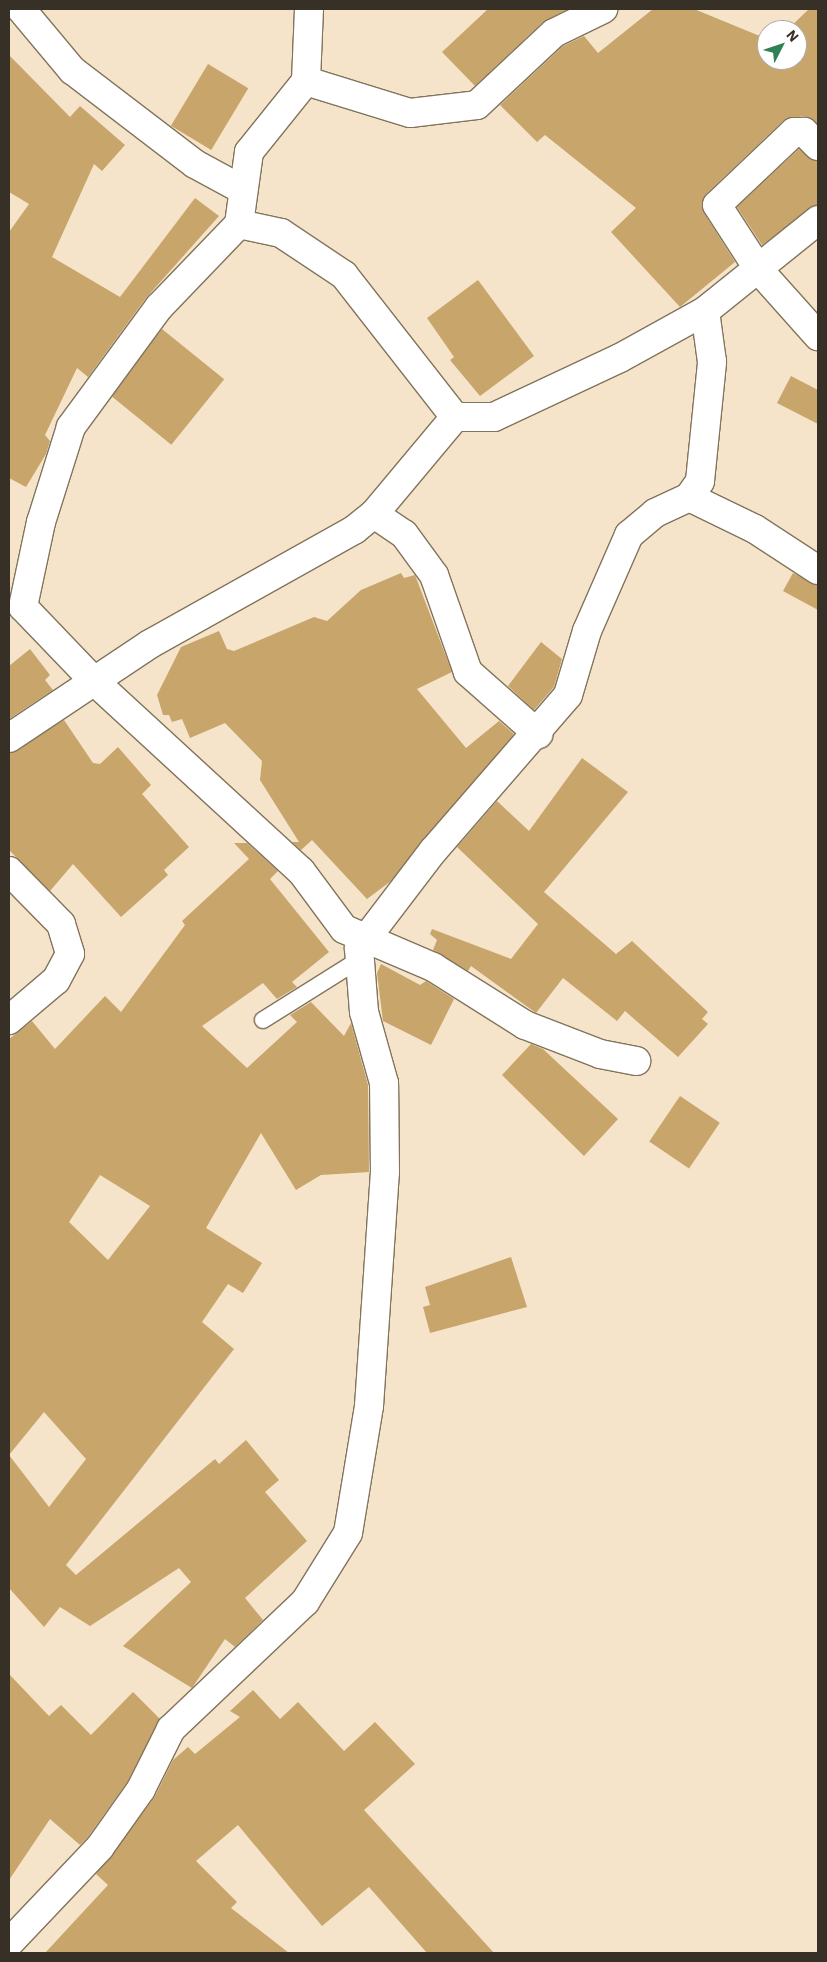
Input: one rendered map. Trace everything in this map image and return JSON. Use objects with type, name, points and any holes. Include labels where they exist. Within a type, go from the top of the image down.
[{"type":"street","points":[[21,9],[72,70],[196,164],[241,188]]},
{"type":"street","points":[[9,1943],[100,1847],[141,1789],[171,1729],[305,1602],[348,1533],[369,1406],[385,1172],[384,1083],[364,1012],[361,950],[301,871],[93,680],[16,606],[71,427],[159,307],[239,224],[241,188],[249,152],[306,81],[309,9]]},
{"type":"street","points":[[306,81],[410,113],[478,105],[554,33],[603,9]]},
{"type":"street","points":[[818,146],[804,132],[794,132],[718,201],[720,212],[759,270],[818,336]]},
{"type":"street","points":[[455,417],[494,417],[525,404],[705,311],[759,270],[818,220]]},
{"type":"street","points":[[239,224],[282,233],[344,275],[455,417]]},
{"type":"street","points":[[361,950],[433,850],[538,734],[568,695],[587,631],[629,535],[649,517],[689,498],[700,481],[708,423],[712,362],[705,311]]},
{"type":"street","points":[[9,738],[93,680],[374,514],[455,417]]},
{"type":"street","points":[[689,498],[756,529],[818,570]]},
{"type":"street","points":[[374,514],[404,534],[434,575],[468,672],[538,734]]},
{"type":"street","points":[[9,871],[61,924],[70,954],[56,980],[9,1020]]},
{"type":"street","points":[[361,950],[440,972],[525,1025],[600,1054],[636,1061]]},
{"type":"lane","points":[[262,1020],[361,950]]},
{"type":"building","points":[[488,9],[566,10],[543,22],[475,86],[442,52]]},
{"type":"building","points":[[653,9],[694,9],[757,35],[757,70],[807,70],[807,20],[797,20],[809,9],[818,9],[818,124],[804,116],[784,120],[706,194],[704,213],[735,262],[680,307],[611,232],[636,208],[545,135],[537,142],[500,105],[563,46],[584,36],[598,53]]},
{"type":"building","points":[[9,55],[70,117],[80,106],[125,145],[102,171],[94,164],[52,257],[120,297],[195,198],[219,216],[146,298],[88,377],[77,368],[45,435],[50,441],[46,454],[26,487],[9,478],[9,232],[29,204],[9,192]]},
{"type":"building","points":[[208,64],[248,88],[211,150],[171,126]]},
{"type":"building","points":[[799,149],[818,161],[818,205],[762,245],[737,207]]},
{"type":"building","points":[[478,280],[534,356],[480,396],[450,360],[454,357],[427,318]]},
{"type":"building","points":[[162,329],[224,379],[171,445],[109,394]]},
{"type":"building","points":[[791,376],[818,390],[818,424],[777,403]]},
{"type":"building","points":[[401,573],[404,578],[415,575],[452,672],[417,689],[466,748],[499,721],[514,734],[391,881],[367,899],[312,840],[301,850],[292,842],[299,842],[260,780],[262,761],[225,723],[190,738],[182,719],[172,722],[169,715],[163,715],[157,695],[181,647],[219,631],[227,649],[234,651],[314,617],[327,621],[361,590]]},
{"type":"building","points":[[793,573],[818,585],[818,610],[783,591]]},
{"type":"building","points":[[541,642],[562,659],[554,687],[534,710],[508,686]]},
{"type":"building","points":[[30,649],[50,675],[45,680],[53,690],[9,719],[9,666]]},
{"type":"building","points":[[64,720],[93,763],[100,764],[118,747],[151,785],[142,794],[189,847],[164,870],[168,875],[121,917],[73,864],[50,891],[9,850],[9,753]]},
{"type":"building","points":[[582,758],[628,792],[544,892],[616,954],[632,941],[708,1012],[702,1019],[708,1024],[678,1057],[625,1011],[617,1021],[563,978],[536,1013],[471,966],[468,971],[433,950],[437,940],[430,934],[432,929],[511,959],[538,924],[457,847],[497,801],[529,831]]},
{"type":"building","points":[[234,843],[247,843],[278,871],[270,879],[329,952],[292,982],[297,987],[277,999],[263,983],[202,1026],[247,1068],[297,1022],[290,1015],[311,1002],[344,1036],[351,1023],[368,1085],[369,1172],[321,1175],[296,1190],[261,1133],[206,1228],[262,1263],[243,1293],[228,1284],[202,1322],[234,1349],[66,1565],[76,1575],[215,1459],[219,1464],[246,1440],[279,1480],[265,1492],[307,1541],[245,1598],[263,1620],[235,1647],[225,1639],[192,1688],[123,1646],[191,1582],[179,1568],[90,1626],[60,1607],[44,1627],[9,1588],[9,1455],[9,1039],[32,1021],[55,1049],[105,996],[121,1012],[185,925],[182,921],[249,859]],"holes":[[[100,1175],[150,1206],[108,1260],[69,1222]],[[44,1412],[86,1459],[49,1507],[9,1455]]]},
{"type":"building","points":[[381,964],[420,985],[426,981],[454,999],[431,1045],[383,1021],[377,973]]},
{"type":"building","points":[[531,1044],[543,1049],[618,1119],[584,1156],[502,1075]]},
{"type":"building","points":[[680,1096],[720,1123],[689,1168],[649,1142]]},
{"type":"building","points":[[511,1257],[527,1307],[430,1333],[423,1307],[430,1305],[425,1287]]},
{"type":"building","points":[[9,1674],[49,1716],[61,1705],[91,1735],[133,1692],[160,1719],[128,1781],[88,1837],[80,1845],[50,1819],[9,1880]]},
{"type":"building","points":[[253,1690],[280,1719],[298,1702],[344,1751],[375,1722],[415,1764],[364,1810],[494,1953],[427,1953],[369,1887],[322,1926],[238,1825],[196,1861],[237,1902],[231,1908],[289,1953],[45,1953],[108,1885],[96,1874],[154,1798],[173,1760],[188,1747],[195,1754],[240,1717],[230,1711]]}]
